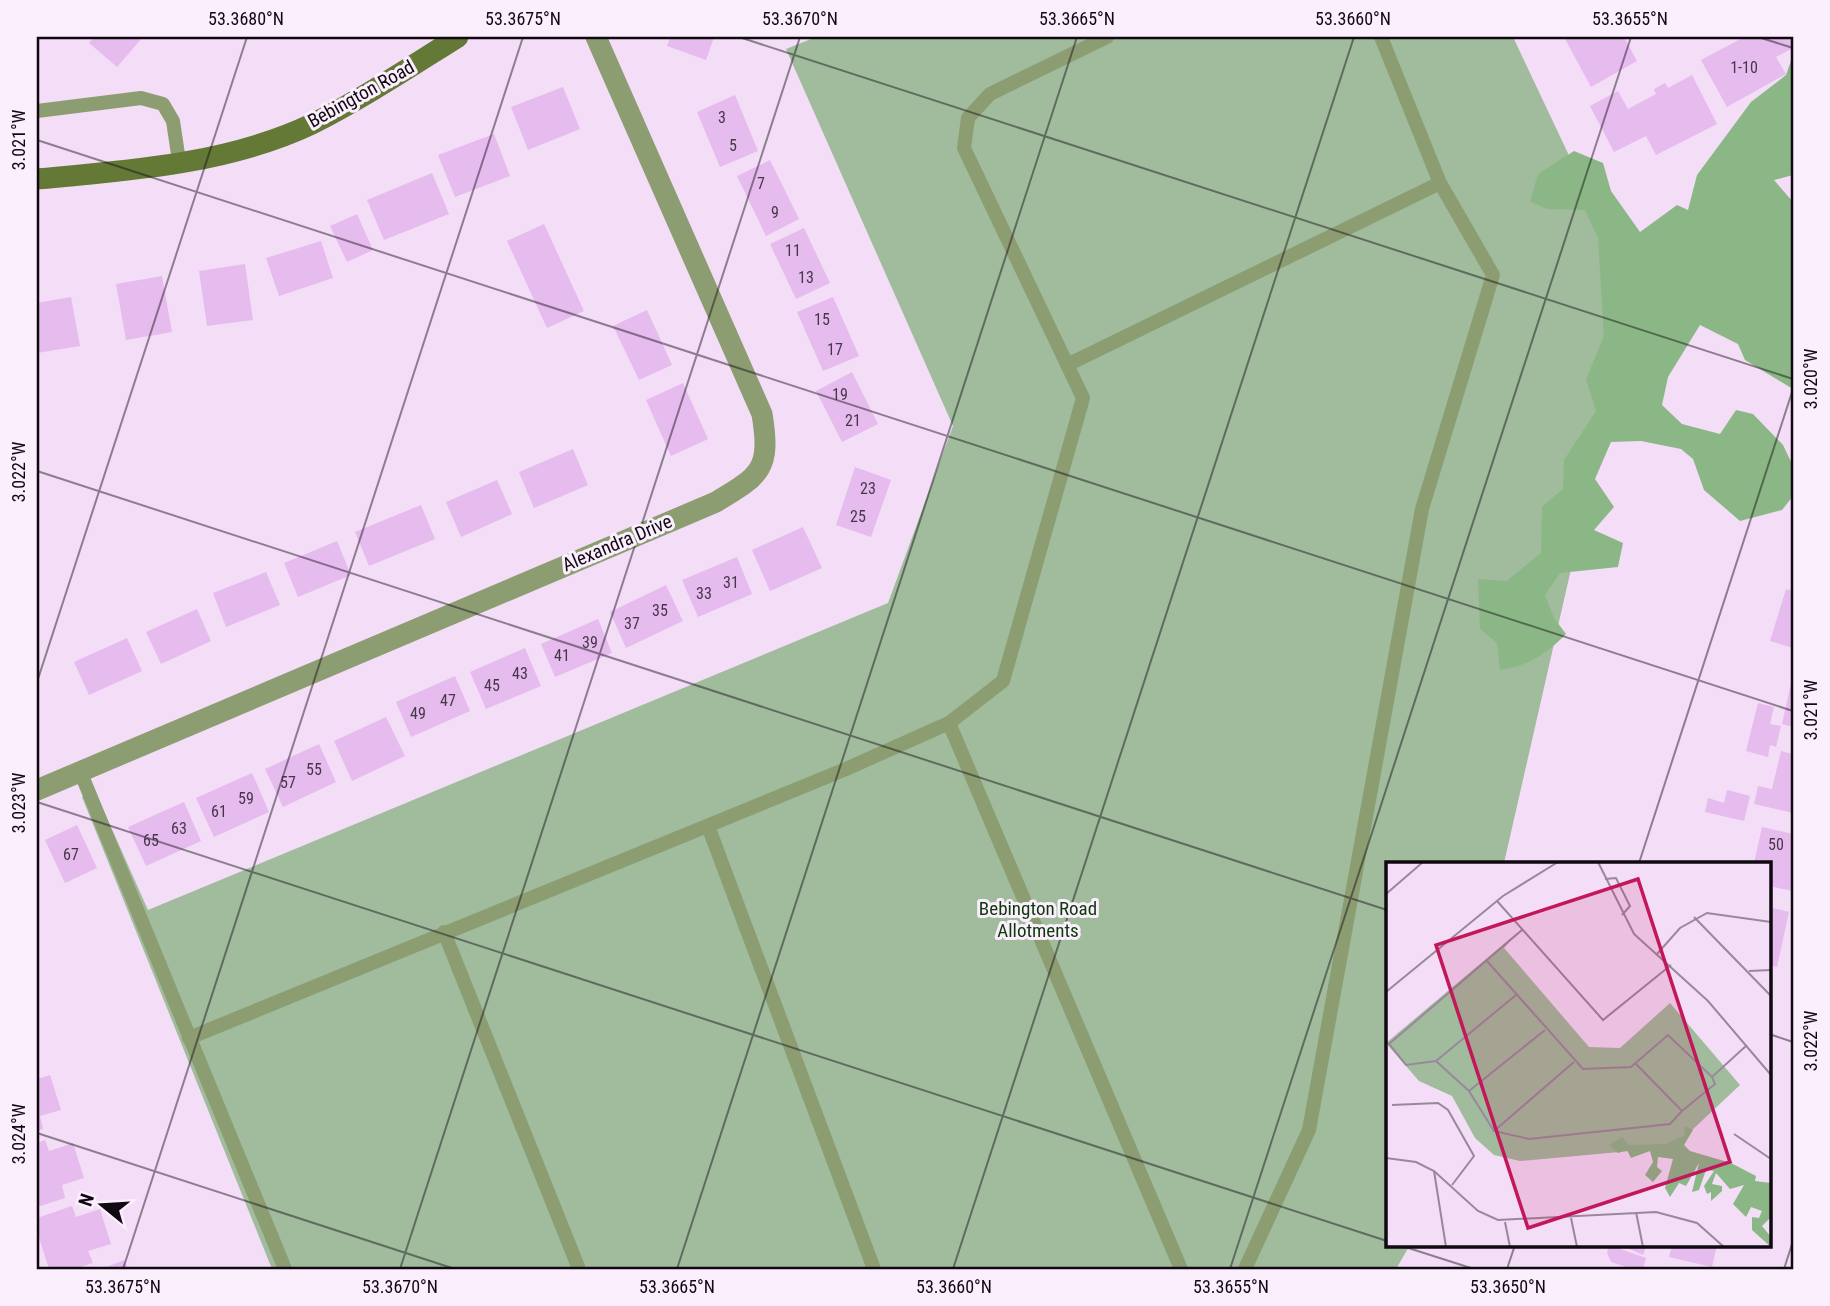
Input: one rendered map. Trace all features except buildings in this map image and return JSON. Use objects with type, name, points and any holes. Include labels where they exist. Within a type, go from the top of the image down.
[{"type":"main road","name":"Bebington Road","points":[[37,179],[117,172],[234,151],[310,124],[458,37]]},
{"type":"street","name":"Alexandra Drive","points":[[37,790],[716,502],[748,483],[761,468],[767,446],[762,414],[596,37]]},
{"type":"lane","points":[[189,1038],[708,826],[950,723],[1003,681],[1083,398],[964,148],[968,118],[990,94],[1107,37]]},
{"type":"lane","points":[[1245,1269],[1309,1130],[1422,509],[1493,275],[1440,183],[1381,37]]},
{"type":"lane","points":[[37,111],[141,98],[163,104],[173,121],[179,161]]},
{"type":"lane","points":[[1067,365],[1440,183]]},
{"type":"lane","points":[[950,723],[1181,1269]]},
{"type":"lane","points":[[80,771],[285,1269]]},
{"type":"lane","points":[[708,826],[874,1269]]},
{"type":"lane","points":[[444,932],[579,1269]]},
{"type":"green space","name":"Bebington Road Allotments","points":[[816,37],[1513,37],[1634,293],[1504,862],[1386,862],[1386,1246],[1409,1246],[1396,1269],[272,1269],[82,797],[95,791],[148,910],[888,603],[953,426],[786,49]]},
{"type":"green space","points":[[1793,55],[1793,175],[1774,180],[1793,202],[1793,389],[1745,360],[1738,344],[1700,325],[1668,377],[1662,405],[1682,424],[1720,434],[1736,410],[1753,414],[1783,445],[1793,466],[1793,496],[1782,510],[1740,521],[1704,490],[1693,459],[1681,449],[1641,441],[1611,442],[1595,479],[1614,507],[1594,530],[1623,543],[1618,567],[1560,573],[1545,595],[1554,618],[1566,634],[1536,658],[1500,670],[1497,643],[1480,629],[1478,579],[1507,581],[1541,553],[1542,507],[1563,489],[1564,460],[1596,411],[1586,379],[1604,336],[1598,238],[1585,210],[1547,209],[1530,201],[1538,174],[1574,151],[1603,163],[1611,191],[1640,232],[1677,205],[1688,210],[1697,175],[1751,102],[1786,75]]}]
